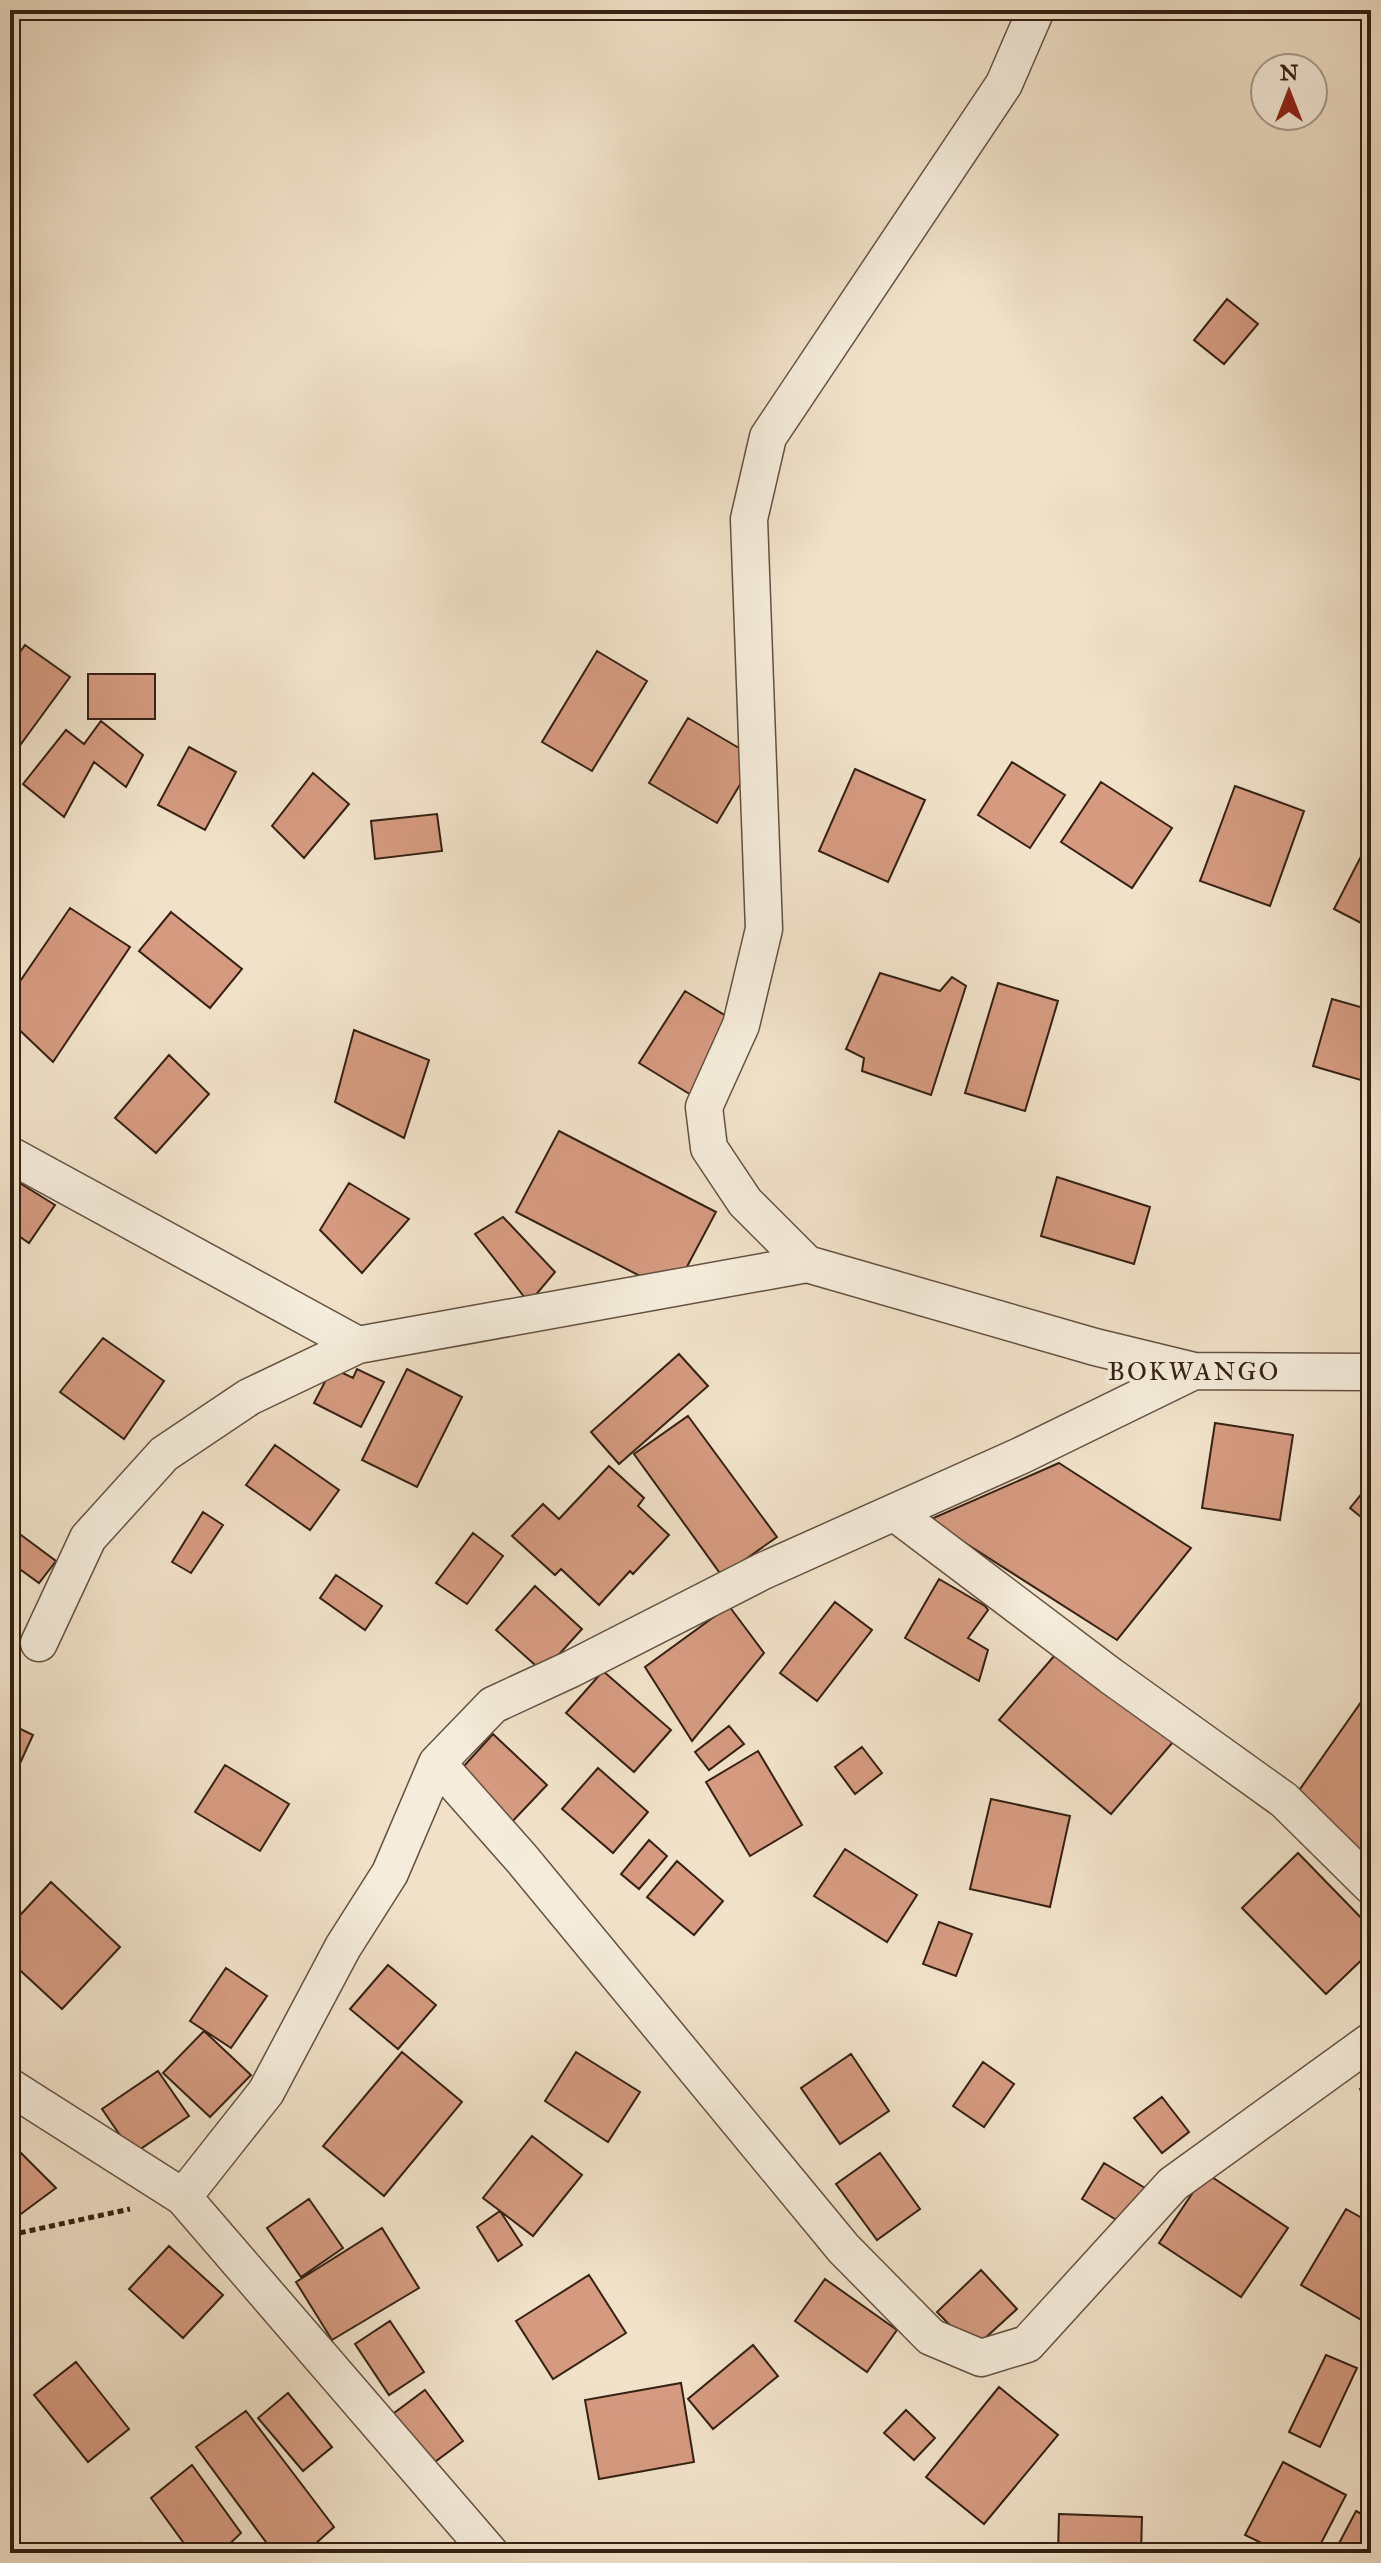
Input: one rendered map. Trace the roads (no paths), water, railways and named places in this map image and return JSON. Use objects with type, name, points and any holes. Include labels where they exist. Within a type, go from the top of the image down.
[{"type":"street","points":[[807,1264],[745,1202],[716,1159],[709,1148],[704,1107],[741,1025],[764,929],[749,519],[768,437],[1004,84],[1036,10]]},
{"type":"street","points":[[10,1155],[358,1345]]},
{"type":"street","points":[[39,1643],[88,1538],[164,1454],[249,1397],[358,1345],[807,1264],[1095,1347],[1194,1371],[1371,1372]]},
{"type":"street","points":[[183,2197],[266,2092],[343,1947],[390,1873],[437,1763],[493,1705],[571,1669],[763,1571],[1020,1456],[1194,1371]]},
{"type":"street","points":[[895,1513],[1111,1676],[1284,1800],[1371,1886]]},
{"type":"street","points":[[437,1763],[522,1859],[844,2249],[931,2337],[981,2358],[1027,2344],[1173,2184],[1371,2041]]},
{"type":"street","points":[[10,2087],[183,2197],[490,2553]]},
{"type":"district","name":"BOKWANGO","points":[[1194,1371]]}]
